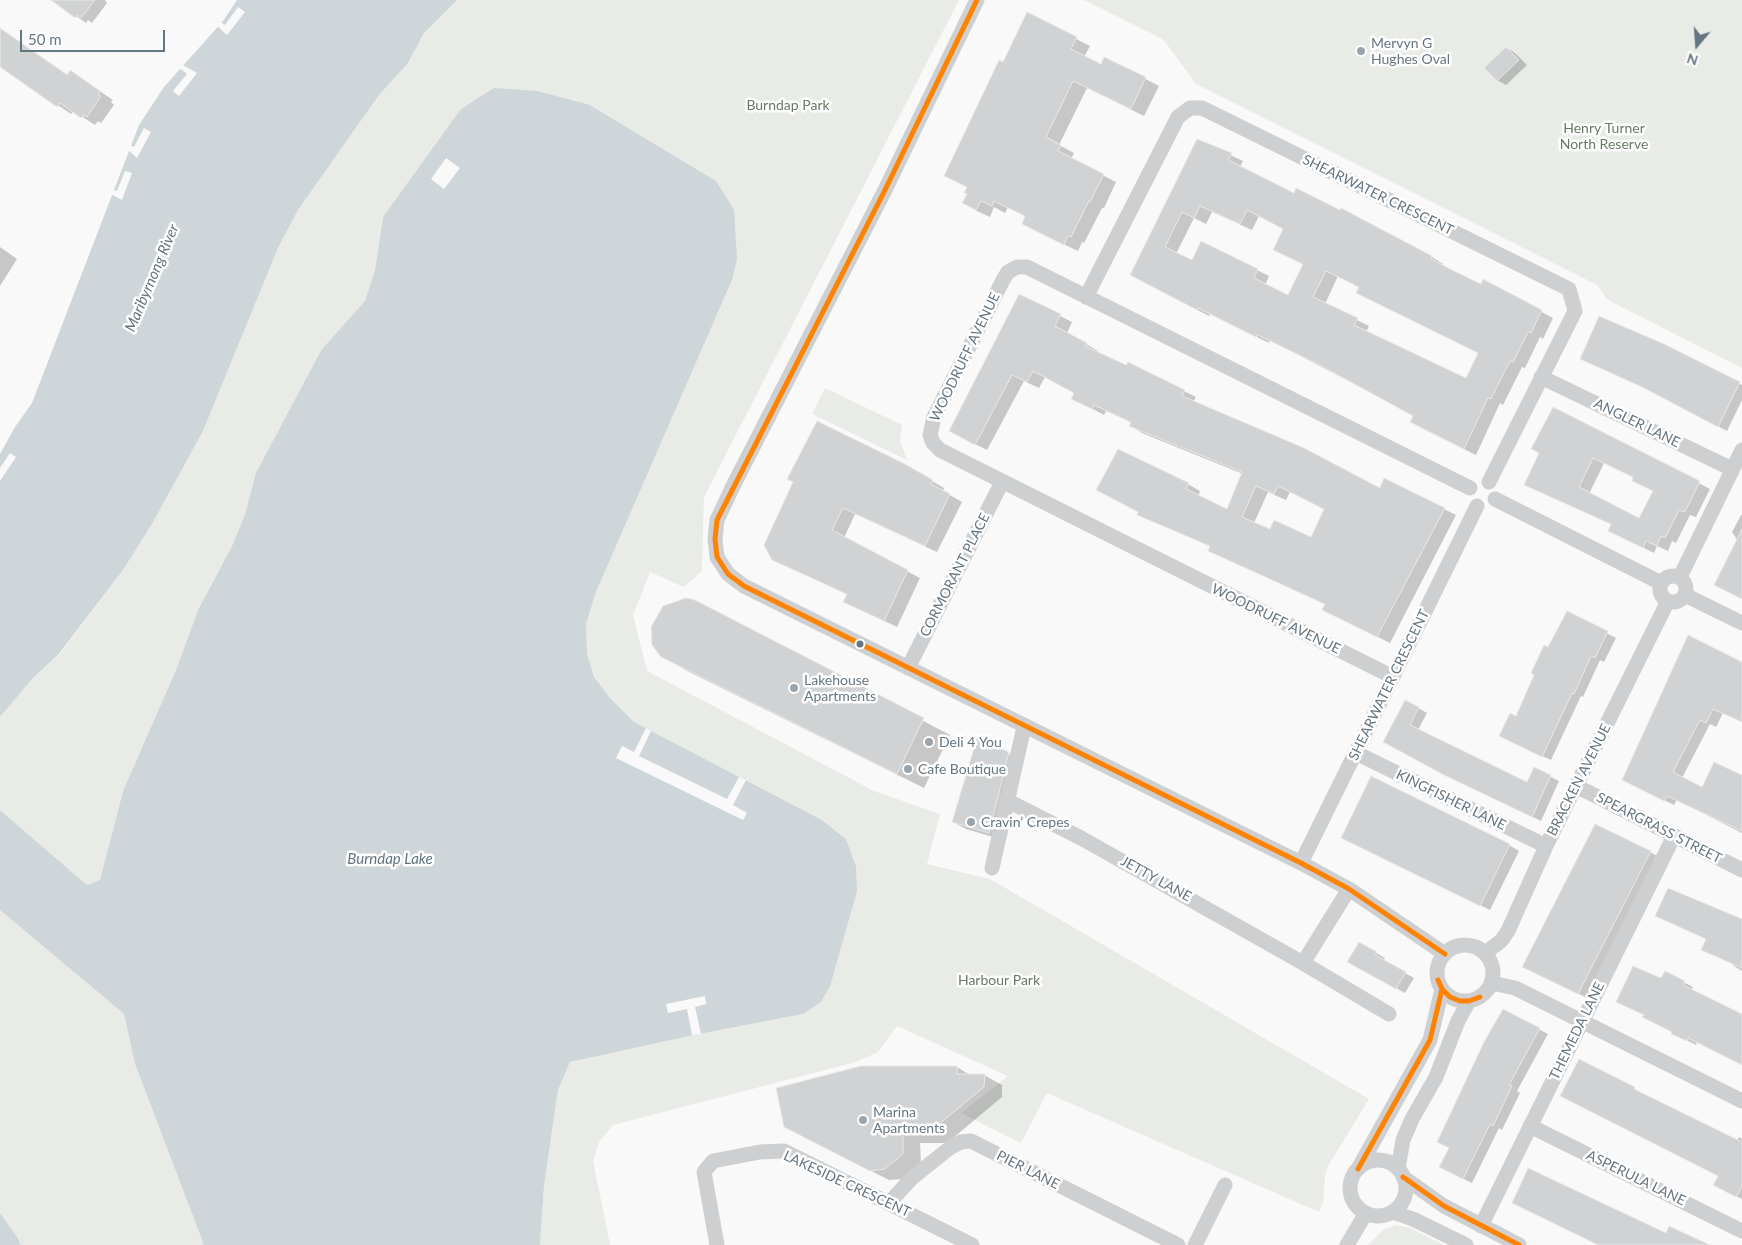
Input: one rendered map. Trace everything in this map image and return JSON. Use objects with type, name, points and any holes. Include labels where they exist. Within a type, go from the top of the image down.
[{"type":"street","points":[[977,0],[885,190],[717,520],[715,539],[717,557],[728,574],[744,586],[1302,864],[1349,889],[1445,954]]},
{"type":"street","name":"SHEARWATER CRESCENT","points":[[1086,297],[1178,117],[1190,108],[1202,108],[1569,289],[1575,311],[1489,482]]},
{"type":"street","name":"WOODRUFF AVENUE","points":[[1393,677],[940,450],[933,443],[930,435],[934,418],[1008,272],[1017,267],[1026,267],[1470,488]]},
{"type":"street","name":"ANGLER LANE","points":[[1541,377],[1732,469]]},
{"type":"street","points":[[1680,576],[1742,450]]},
{"type":"street","points":[[1476,481],[1489,482],[1495,489],[1495,500],[1488,506],[1477,506],[1470,500],[1470,488],[1476,481]]},
{"type":"street","name":"CORMORANT PLACE","points":[[908,668],[1002,482]]},
{"type":"street","points":[[1495,500],[1661,583]]},
{"type":"street","name":"SHEARWATER CRESCENT","points":[[1302,864],[1477,506]]},
{"type":"street","points":[[1667,576],[1680,576],[1686,584],[1685,595],[1679,601],[1668,601],[1661,595],[1661,583],[1667,576]]},
{"type":"street","points":[[1685,595],[1742,623]]},
{"type":"street","name":"BRACKEN AVENUE","points":[[1485,953],[1501,940],[1508,930],[1546,846],[1668,601]]},
{"type":"street","points":[[992,868],[1024,727]]},
{"type":"street","name":"KINGFISHER LANE","points":[[1356,753],[1546,846]]},
{"type":"street","name":"SPEARGRASS STREET","points":[[1576,786],[1742,870]]},
{"type":"street","name":"JETTY LANE","points":[[1006,800],[1081,838],[1390,1014]]},
{"type":"street","name":"THEMEDA LANE","points":[[1481,1226],[1674,836]]},
{"type":"street","points":[[1303,963],[1349,889]]},
{"type":"street","points":[[1442,989],[1450,997],[1460,1001],[1469,1001],[1480,997],[1492,983],[1494,971],[1485,953],[1474,946],[1464,945],[1452,949],[1445,954],[1438,970],[1442,989],[1430,1040],[1352,1176],[1350,1190],[1352,1200],[1366,1213],[1383,1215],[1392,1212],[1404,1197],[1405,1186],[1400,1173],[1403,1140],[1412,1119],[1436,1077],[1458,1021],[1469,1001]]},
{"type":"street","points":[[1492,983],[1515,988],[1742,1100]]},
{"type":"street","name":"ASPERULA LANE","points":[[1530,1126],[1742,1231]]},
{"type":"street","name":"PIER LANE","points":[[889,1204],[912,1178],[951,1147],[961,1142],[971,1141],[1178,1245]]},
{"type":"street","name":"LAKESIDE CRESCENT","points":[[717,1245],[704,1172],[713,1161],[760,1152],[784,1151],[972,1245]]},
{"type":"street","points":[[1358,1168],[1375,1161],[1390,1163],[1400,1173],[1444,1206],[1519,1245]]},
{"type":"street","points":[[1195,1245],[1225,1185]]},
{"type":"street","points":[[1392,1212],[1413,1219],[1466,1245]]},
{"type":"street","points":[[1346,1245],[1366,1213]]},
{"type":"green space","points":[[457,0],[959,0],[704,497],[702,571],[684,587],[650,572],[633,615],[647,671],[874,791],[940,814],[927,864],[990,879],[1369,1099],[1328,1166],[1325,1176],[1323,1202],[1319,1212],[1047,1093],[1021,1143],[961,1113],[1008,1076],[897,1026],[878,1052],[856,1062],[613,1125],[599,1142],[593,1161],[610,1245],[540,1245],[544,1186],[558,1090],[570,1062],[803,1014],[856,866],[846,839],[822,820],[634,722],[610,698],[594,677],[587,654],[586,624],[596,592],[732,280],[716,181],[590,105],[383,217],[375,270],[365,301],[322,349],[233,544],[198,610],[176,670],[123,791],[100,880],[87,885],[0,810],[0,717],[32,679],[59,655],[123,570],[152,524],[203,431],[278,248],[298,210],[379,95],[408,63],[424,33]]},
{"type":"green space","name":"Henry Turner North Reserve","points":[[1084,0],[1742,0],[1742,368],[1608,300],[1597,285],[1196,84],[1163,39]]},
{"type":"green space","points":[[825,388],[902,425],[900,441],[907,460],[812,414]]},
{"type":"green space","points":[[0,910],[124,1014],[135,1064],[204,1245],[21,1245],[0,1213]]},
{"type":"green space","points":[[1396,1225],[1410,1228],[1444,1245],[1368,1245],[1384,1229]]},
{"type":"water","name":"Maribyrnong River","points":[[237,0],[457,0],[424,33],[408,63],[379,95],[298,210],[278,248],[203,431],[152,524],[123,570],[58,655],[32,679],[0,717],[0,454],[15,427],[32,403],[139,125],[164,87],[223,21]]},
{"type":"water","name":"Burndap Lake","points":[[494,88],[537,91],[590,105],[716,181],[734,210],[737,259],[732,280],[596,592],[586,624],[587,654],[594,677],[610,698],[634,722],[822,820],[846,839],[856,866],[857,891],[830,986],[821,1002],[803,1014],[570,1062],[558,1090],[544,1186],[540,1245],[204,1245],[135,1064],[124,1014],[0,910],[0,810],[87,885],[100,880],[123,791],[176,670],[198,610],[233,544],[245,515],[256,473],[322,349],[365,301],[375,270],[383,217],[461,109]]},
{"type":"water","points":[[0,1213],[17,1237],[21,1245],[0,1245]]},
{"type":"pier","points":[[238,7],[245,12],[227,35],[216,25],[219,21],[225,25]]},
{"type":"pier","points":[[181,64],[197,73],[179,96],[173,91],[187,74],[178,67]]},
{"type":"pier","points":[[144,128],[151,132],[137,158],[126,148],[128,144],[134,147]]},
{"type":"pier","points":[[446,158],[460,168],[444,189],[431,179]]},
{"type":"pier","points":[[125,171],[132,173],[122,200],[109,193],[110,189],[117,191]]},
{"type":"pier","points":[[10,453],[16,457],[0,481],[0,468]]},
{"type":"pier","points":[[646,728],[651,731],[639,756],[727,799],[739,777],[746,780],[733,805],[747,813],[743,820],[616,758],[622,746],[634,752]]},
{"type":"pier","points":[[705,996],[706,1004],[695,1007],[701,1034],[692,1035],[687,1009],[668,1013],[666,1004]]},
{"type":"building","points":[[51,0],[95,0],[81,18],[77,15],[75,18]]},
{"type":"building","points":[[1027,12],[1077,37],[1071,49],[1101,64],[1104,57],[1146,77],[1131,109],[1073,81],[1046,137],[1061,145],[1058,151],[1104,174],[1071,237],[1068,236],[1064,245],[1022,224],[1025,216],[994,201],[992,206],[981,201],[976,210],[962,203],[967,194],[964,193],[967,187],[944,176],[999,60],[1003,62]]},
{"type":"building","points":[[0,28],[67,75],[70,70],[100,91],[98,94],[101,96],[87,117],[84,115],[81,118],[60,103],[57,107],[0,67]]},
{"type":"building","points":[[1506,47],[1519,60],[1497,81],[1484,68]]},
{"type":"building","points":[[1197,139],[1232,153],[1228,160],[1294,193],[1296,188],[1340,210],[1341,208],[1432,256],[1431,259],[1452,270],[1481,284],[1483,279],[1542,310],[1531,333],[1528,332],[1513,362],[1510,361],[1491,399],[1488,398],[1464,449],[1410,422],[1413,416],[1322,366],[1258,335],[1256,337],[1198,308],[1197,310],[1130,275]],"holes":[[[1200,206],[1240,224],[1247,210],[1283,229],[1273,250],[1303,264],[1288,295],[1254,278],[1258,269],[1201,241],[1192,260],[1165,247],[1182,212],[1194,218]],[[1326,271],[1359,287],[1356,293],[1478,353],[1466,378],[1354,325],[1358,318],[1313,297]]]},
{"type":"building","points":[[1019,294],[1061,314],[1055,326],[1087,343],[1085,346],[1126,365],[1128,362],[1185,390],[1182,396],[1304,448],[1380,488],[1384,478],[1445,508],[1377,637],[1322,610],[1325,604],[1208,551],[1210,546],[1137,515],[1138,512],[1096,490],[1118,449],[1189,483],[1186,489],[1227,509],[1242,472],[1129,426],[1131,422],[1094,405],[1092,409],[1071,399],[1074,393],[1033,371],[1027,382],[1012,375],[975,445],[949,431]],"holes":[[[1256,486],[1274,494],[1278,486],[1324,509],[1311,537],[1274,520],[1270,529],[1242,517]]]},
{"type":"building","points":[[1599,316],[1664,344],[1740,382],[1718,427],[1642,387],[1580,359]]},
{"type":"building","points":[[1553,407],[1700,481],[1685,512],[1679,510],[1665,538],[1661,536],[1657,546],[1646,541],[1643,548],[1608,531],[1611,524],[1524,485],[1539,453],[1531,449]],"holes":[[[1593,458],[1633,477],[1632,481],[1653,491],[1639,518],[1579,487]]]},
{"type":"building","points":[[817,421],[903,463],[933,480],[931,484],[950,494],[925,546],[843,508],[832,530],[908,570],[884,621],[843,602],[847,594],[772,560],[764,545],[793,482],[787,479]]},
{"type":"building","points":[[1742,529],[1742,599],[1714,585]]},
{"type":"building","name":"Lakehouse Apartments","points":[[686,598],[695,600],[924,718],[897,774],[661,657],[652,645],[651,627],[663,606]]},
{"type":"building","points":[[1567,611],[1608,631],[1595,658],[1591,656],[1542,757],[1499,736],[1510,713],[1516,716],[1534,675],[1531,673],[1544,645],[1548,647]]},
{"type":"building","points":[[1688,635],[1742,662],[1742,722],[1713,709],[1706,723],[1700,720],[1673,772],[1702,787],[1714,762],[1742,775],[1742,831],[1667,796],[1664,801],[1622,780]]},
{"type":"building","points":[[1405,700],[1419,707],[1410,725],[1527,782],[1534,767],[1551,775],[1532,817],[1444,775],[1383,742]]},
{"type":"building","points":[[977,738],[1009,752],[989,833],[952,822]]},
{"type":"building","points":[[1371,776],[1510,844],[1480,906],[1341,838]]},
{"type":"building","points":[[1595,824],[1651,851],[1578,994],[1522,967]]},
{"type":"building","points":[[1668,888],[1742,919],[1742,968],[1701,950],[1706,939],[1655,916]]},
{"type":"building","points":[[1359,942],[1377,952],[1375,955],[1406,972],[1396,989],[1347,962]]},
{"type":"building","points":[[1633,966],[1661,978],[1665,971],[1685,981],[1683,985],[1742,1014],[1742,1065],[1688,1038],[1687,1041],[1671,1034],[1672,1032],[1642,1017],[1644,1015],[1616,1002]]},
{"type":"building","points":[[1503,1009],[1540,1028],[1509,1085],[1512,1086],[1493,1126],[1490,1124],[1463,1179],[1439,1167],[1449,1148],[1437,1142],[1484,1042]]},
{"type":"building","points":[[1579,1059],[1635,1087],[1634,1089],[1742,1142],[1742,1186],[1736,1197],[1713,1185],[1718,1176],[1560,1096]]},
{"type":"building","name":"Marina Apartments","points":[[861,1066],[957,1066],[957,1074],[985,1074],[984,1087],[928,1133],[903,1133],[903,1154],[885,1169],[870,1171],[784,1127],[776,1088]]},
{"type":"building","points":[[1528,1168],[1666,1233],[1669,1226],[1710,1245],[1598,1245],[1512,1203]]},
{"type":"transit line","points":[[977,0],[885,190],[717,520],[715,539],[717,557],[728,574],[744,586],[1301,863],[1349,889],[1445,954]]},
{"type":"transit line","points":[[1438,980],[1442,989],[1450,997],[1460,1001],[1469,1001],[1480,997]]},
{"type":"transit line","points":[[1358,1169],[1430,1040],[1442,989]]},
{"type":"transit line","points":[[1403,1177],[1444,1206],[1519,1245]]},
{"type":"place","name":"Mervyn G Hughes Oval","points":[[1361,51]]},
{"type":"place","name":"Lakehouse Apartments","points":[[794,688]]},
{"type":"place","name":"Deli 4 You","points":[[929,742]]},
{"type":"place","name":"Cafe Boutique","points":[[908,769]]},
{"type":"place","name":"Cravin’ Crepes","points":[[971,822]]},
{"type":"place","name":"Marina Apartments","points":[[863,1120]]},
{"type":"park label","name":"Burndap Park","points":[[788,105]]},
{"type":"park label","name":"Harbour Park","points":[[999,980]]}]
